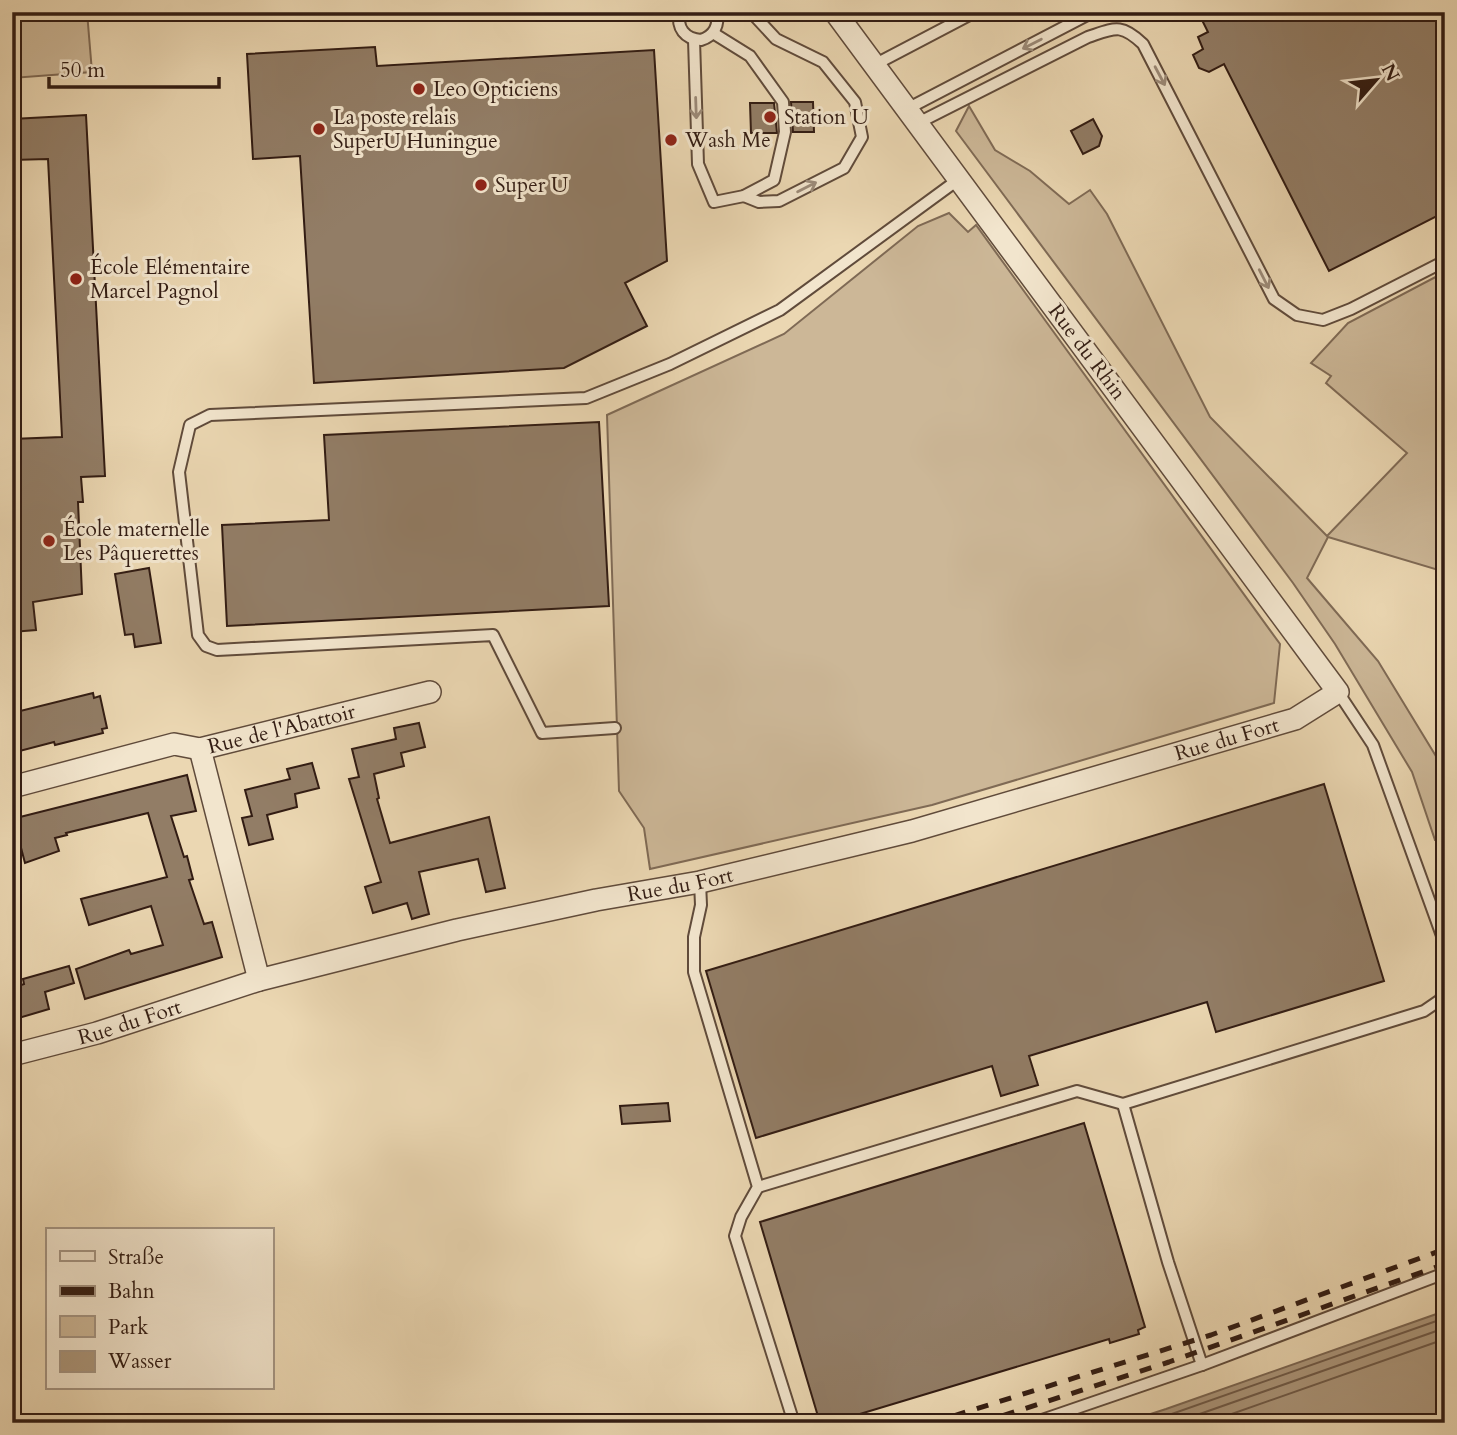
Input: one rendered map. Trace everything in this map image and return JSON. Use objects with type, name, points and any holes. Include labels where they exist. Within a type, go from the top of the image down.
[{"type":"street","name":"Rue du Rhin","points":[[835,12],[1338,692]]},
{"type":"street","name":"Rue de l'Abattoir","points":[[12,788],[174,744],[200,749],[430,692]]},
{"type":"street","name":"Rue du Fort","points":[[12,1055],[97,1033],[259,980],[457,930],[596,900],[700,882],[912,831],[1295,719],[1338,692]]},
{"type":"street","points":[[200,749],[259,980]]},
{"type":"lane","points":[[679,13],[679,27],[694,40],[707,38],[713,33],[718,21],[716,12]]},
{"type":"lane","points":[[744,197],[759,202],[779,201],[844,168],[862,137],[855,102],[823,62],[776,39],[751,12]]},
{"type":"lane","points":[[874,65],[975,12]]},
{"type":"lane","points":[[912,116],[1093,12]]},
{"type":"lane","points":[[912,116],[1116,27],[1130,31],[1143,44],[1274,299],[1297,315],[1323,320],[1352,309],[1445,261]]},
{"type":"lane","points":[[694,40],[698,164],[714,202],[744,197],[774,180],[785,132],[783,102],[750,56],[713,33]]},
{"type":"lane","points":[[615,728],[542,733],[493,635],[217,650],[206,646],[198,635],[179,472],[190,425],[210,415],[586,398],[670,365],[780,310],[959,179]]},
{"type":"lane","points":[[1338,692],[1373,745],[1445,944]]},
{"type":"lane","points":[[700,882],[701,905],[694,937],[694,972],[758,1187]]},
{"type":"lane","points":[[794,1423],[735,1236],[741,1217],[758,1187],[1077,1091],[1123,1104],[1424,1011],[1440,1000],[1445,991]]},
{"type":"lane","points":[[1123,1104],[1168,1262],[1202,1364]]},
{"type":"lane","points":[[1033,1423],[1202,1364],[1445,1273]]},
{"type":"green space","points":[[12,12],[87,12],[92,72],[12,78]]},
{"type":"green space","points":[[969,106],[995,150],[1030,171],[1069,204],[1090,190],[1107,214],[1210,417],[1327,536],[1407,453],[1326,383],[1331,376],[1311,363],[1348,323],[1445,272],[1445,572],[1328,537],[1307,578],[1378,661],[1445,771],[1445,841],[1435,840],[1412,772],[1335,644],[1293,583],[956,131]]},
{"type":"green space","points":[[949,213],[968,232],[976,225],[1280,644],[1274,703],[932,805],[650,869],[644,828],[619,791],[607,415],[784,334],[918,226]]},
{"type":"water","points":[[1445,1311],[1445,1423],[1123,1423],[1166,1409]]},
{"type":"building","points":[[1198,12],[1445,12],[1445,212],[1329,271],[1224,64],[1209,72],[1199,68],[1193,55],[1203,49],[1198,37],[1208,32]]},
{"type":"building","points":[[375,47],[377,66],[654,50],[667,261],[625,283],[647,326],[564,368],[314,383],[300,156],[253,159],[247,54]]},
{"type":"building","points":[[791,102],[813,102],[814,132],[793,132]]},
{"type":"building","points":[[750,103],[774,103],[777,133],[751,133]]},
{"type":"building","points":[[86,115],[105,476],[81,477],[83,502],[78,502],[82,594],[33,602],[36,630],[12,632],[12,439],[62,437],[48,159],[12,160],[12,119]]},
{"type":"building","points":[[1093,119],[1102,136],[1099,146],[1083,154],[1071,131]]},
{"type":"building","points":[[599,422],[609,606],[227,626],[222,525],[329,520],[324,435]]},
{"type":"building","points":[[149,568],[161,643],[135,647],[133,634],[125,635],[115,574]]},
{"type":"building","points":[[93,693],[94,698],[100,696],[107,728],[102,729],[103,733],[12,753],[12,713]]},
{"type":"building","points":[[419,723],[425,747],[401,753],[404,766],[374,774],[379,798],[377,799],[390,843],[489,817],[505,888],[486,892],[478,859],[419,872],[429,914],[412,919],[407,903],[373,913],[365,887],[381,882],[349,779],[359,777],[352,749],[396,739],[394,728]]},
{"type":"building","points":[[312,763],[319,788],[295,794],[297,807],[267,815],[273,839],[249,845],[242,818],[252,816],[245,790],[290,779],[287,769]]},
{"type":"building","points":[[187,775],[196,811],[171,816],[184,857],[187,856],[193,879],[189,880],[204,924],[212,922],[222,957],[85,999],[76,969],[129,950],[131,954],[163,945],[151,906],[89,925],[81,899],[167,877],[148,813],[66,833],[67,835],[55,838],[59,851],[25,863],[20,844],[17,845],[12,819]]},
{"type":"building","points":[[1324,784],[1384,981],[1216,1032],[1207,1002],[1029,1056],[1038,1085],[1001,1096],[992,1066],[756,1138],[706,971]]},
{"type":"building","points":[[69,966],[74,983],[45,992],[49,1009],[12,1020],[12,988],[24,984],[23,979]]},
{"type":"building","points":[[668,1103],[670,1121],[622,1124],[620,1106]]},
{"type":"building","points":[[1084,1123],[1145,1327],[1138,1330],[1139,1334],[1110,1343],[1109,1339],[830,1423],[820,1423],[760,1222]]},
{"type":"railway","points":[[931,1423],[1211,1335],[1445,1249]]},
{"type":"railway","points":[[980,1423],[1169,1362],[1445,1264]]},
{"type":"place","name":"Leo Opticiens","points":[[419,89]]},
{"type":"place","name":"Station U","points":[[770,117]]},
{"type":"place","name":"La poste relais SuperU Huningue","points":[[319,129]]},
{"type":"place","name":"Wash Me","points":[[671,140]]},
{"type":"place","name":"Super U","points":[[481,185]]},
{"type":"place","name":"École Elémentaire Marcel Pagnol","points":[[76,279]]},
{"type":"place","name":"École maternelle Les Pâquerettes","points":[[49,541]]}]
